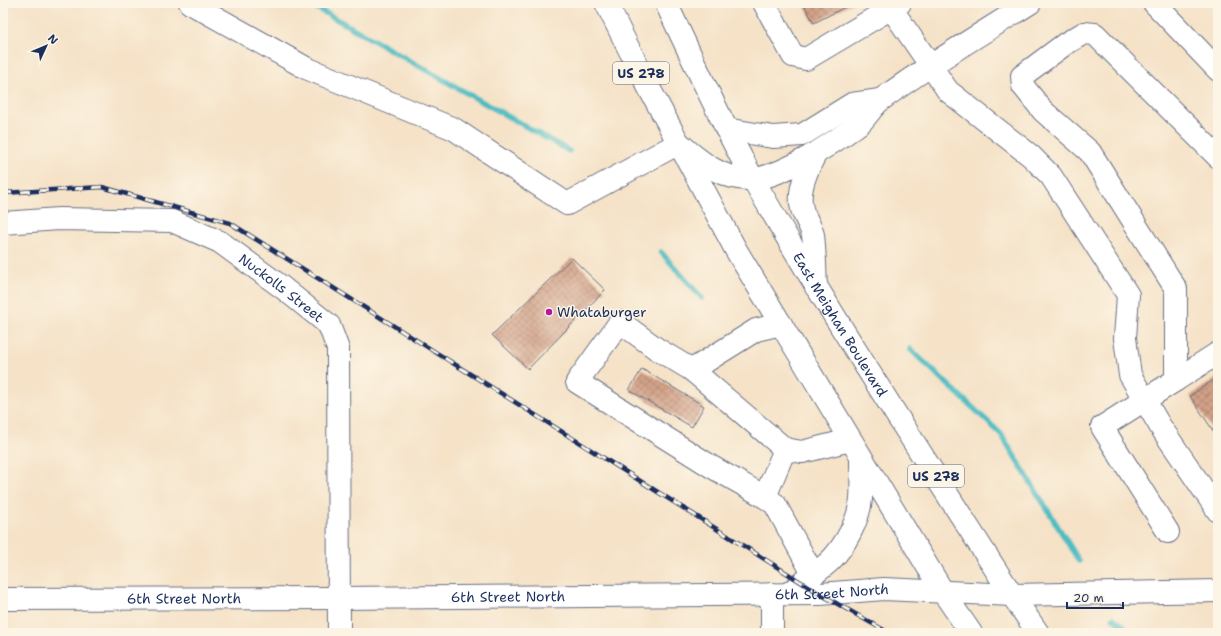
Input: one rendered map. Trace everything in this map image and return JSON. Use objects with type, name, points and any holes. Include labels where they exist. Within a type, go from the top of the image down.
[{"type":"main road","points":[[190,3],[306,68],[454,129],[567,204],[679,142],[700,161],[720,173],[753,179],[779,172],[816,153],[861,122],[880,100],[931,65],[1030,3]]},
{"type":"main road","name":"US 278","points":[[606,3],[641,73],[736,250],[855,449],[943,592],[971,633]]},
{"type":"main road","name":"East Meighan Boulevard","points":[[666,3],[726,129],[753,179],[816,287],[1012,596],[1038,633]]},
{"type":"main road","points":[[764,3],[793,56],[806,59],[896,6],[948,91],[1031,156],[1051,176],[1128,295],[1126,338],[1130,375],[1160,426],[1218,511]]},
{"type":"main road","points":[[1154,3],[1218,70]]},
{"type":"main road","points":[[1176,380],[1176,289],[1090,152],[1043,112],[1023,86],[1022,76],[1066,44],[1084,33],[1095,34],[1218,157]]},
{"type":"main road","points":[[726,129],[773,137],[802,135],[852,104],[880,100]]},
{"type":"main road","points":[[816,153],[809,164],[805,176],[801,199],[802,210],[812,233],[816,287]]},
{"type":"main road","name":"Nuckolls Street","points":[[3,223],[59,219],[172,221],[220,242],[283,288],[329,325],[338,349],[339,633]]},
{"type":"main road","points":[[772,633],[780,594],[813,574],[830,561],[850,533],[861,499],[855,449],[802,452],[785,449],[692,370],[657,349],[620,322],[577,382],[712,467],[775,504],[813,574]]},
{"type":"main road","points":[[692,370],[756,330],[781,324]]},
{"type":"main road","points":[[1168,532],[1102,427],[1145,401],[1218,353]]},
{"type":"main road","points":[[765,497],[785,449]]},
{"type":"main road","name":"6th Street North","points":[[3,599],[820,594],[884,589],[1012,596],[1218,591]]},
{"type":"building","points":[[803,3],[853,3],[814,23]]},
{"type":"building","name":"Whataburger","points":[[572,258],[605,290],[528,369],[492,335]]},
{"type":"building","points":[[642,369],[704,406],[692,427],[629,390]]},
{"type":"building","points":[[1218,377],[1218,438],[1190,396]]},
{"type":"waterway","points":[[308,3],[569,151]]},
{"type":"waterway","points":[[661,252],[702,298]]},
{"type":"waterway","points":[[910,349],[1001,434],[1079,561]]},
{"type":"waterway","points":[[1113,618],[1132,633]]},
{"type":"railway","points":[[3,193],[102,187],[230,223],[820,594],[889,633]]},
{"type":"place","name":"Whataburger","points":[[549,312]]}]
